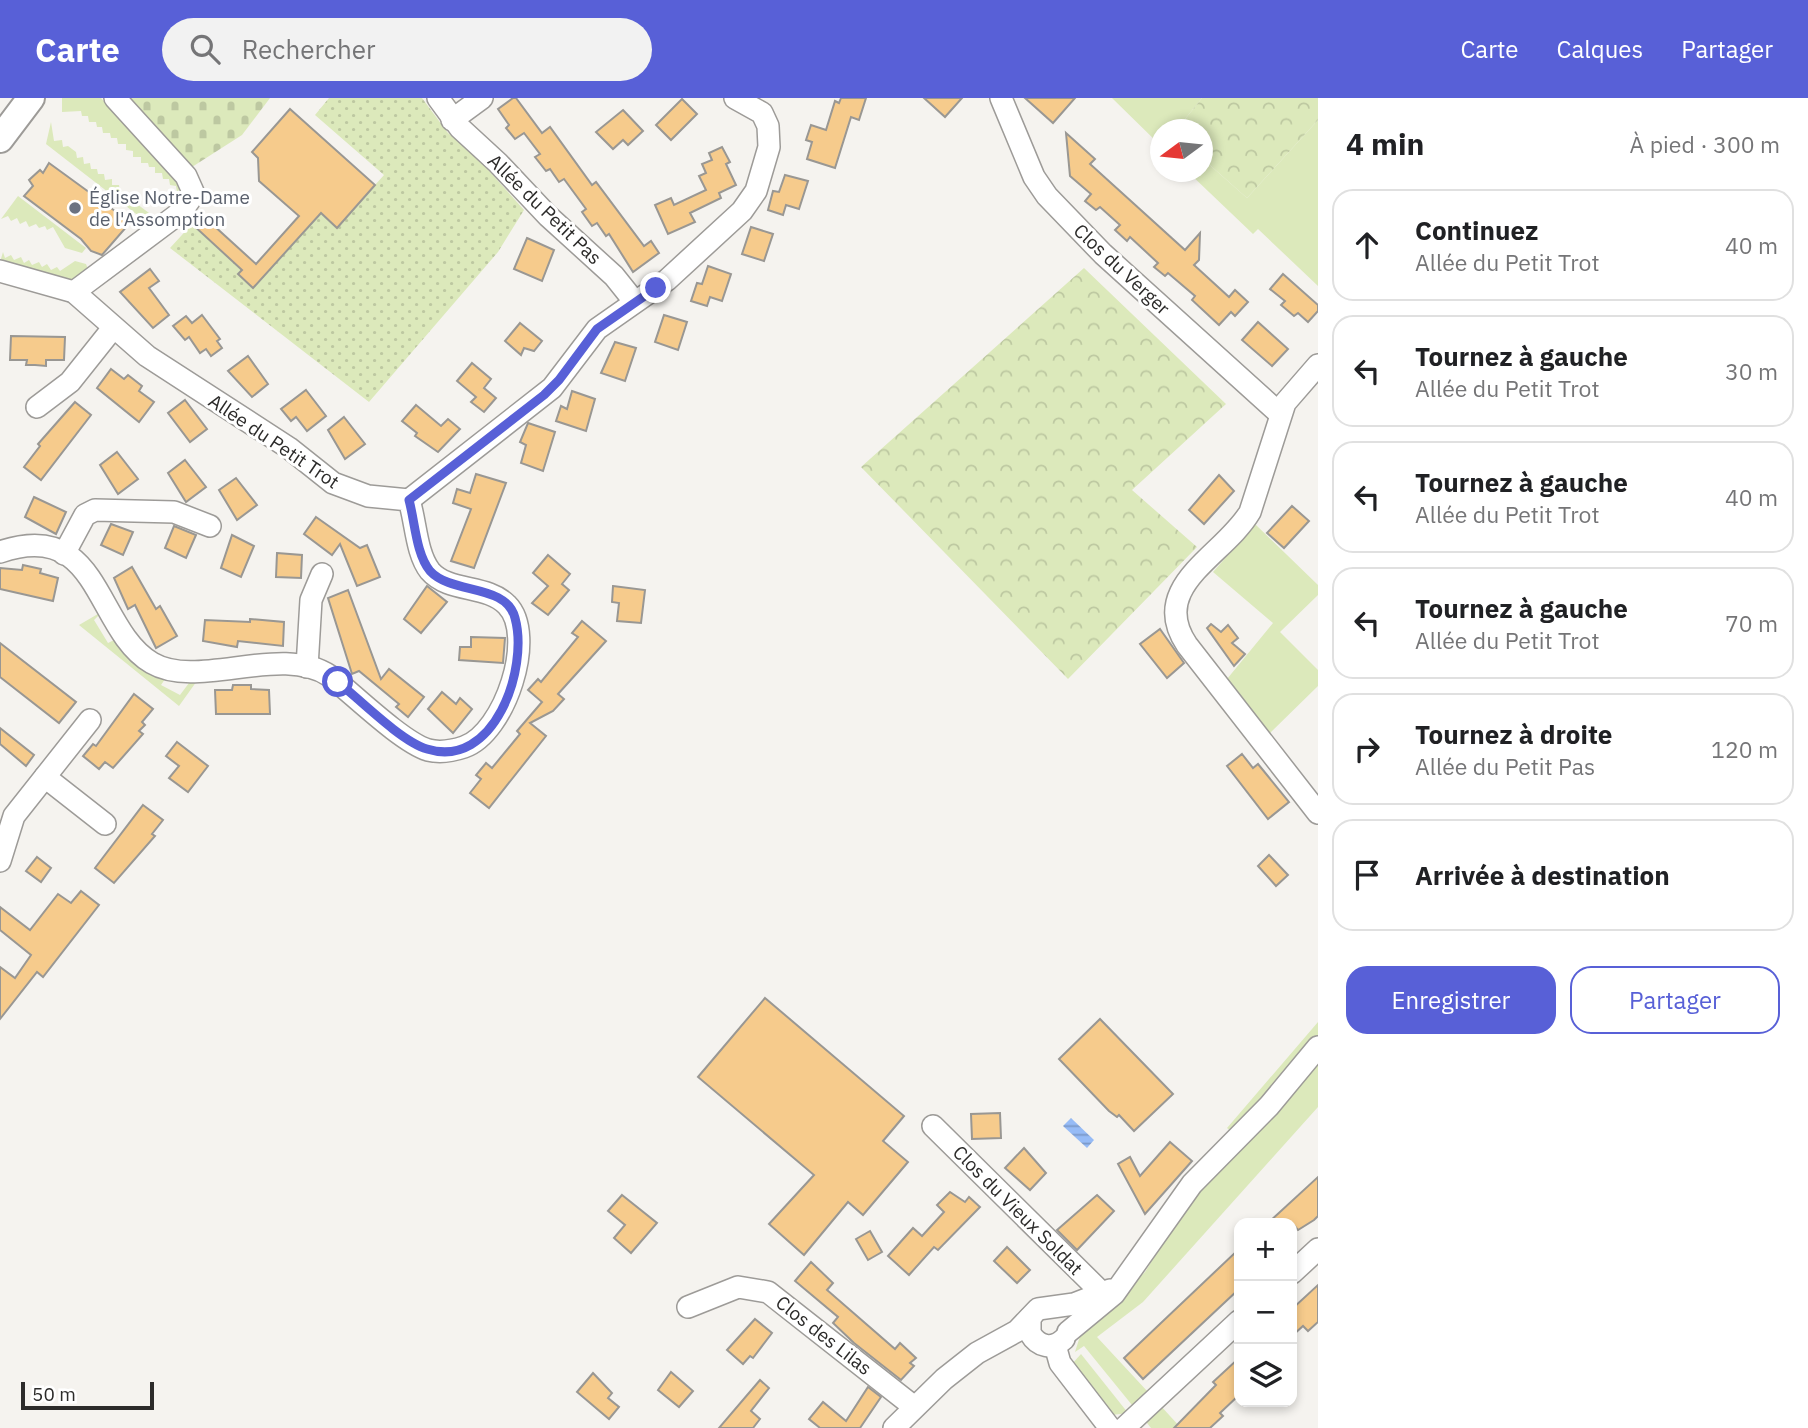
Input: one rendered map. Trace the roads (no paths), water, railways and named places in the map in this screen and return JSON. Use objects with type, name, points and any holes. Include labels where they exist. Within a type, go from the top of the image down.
[{"type":"street","points":[[0,139],[31,98]]},
{"type":"street","points":[[75,292],[188,206],[194,194],[191,182],[115,98]]},
{"type":"street","name":"Allée du Petit Pas","points":[[438,98],[452,120],[498,163],[530,200],[614,276],[634,301]]},
{"type":"street","points":[[452,120],[482,98]]},
{"type":"street","points":[[0,552],[34,546],[64,554],[87,572],[136,651],[157,666],[188,672],[249,665],[307,667],[324,672],[409,740],[429,750],[445,751],[471,744],[496,720],[516,673],[517,626],[513,612],[502,600],[448,583],[429,569],[409,500],[552,388],[589,337],[634,301],[667,280],[742,211],[756,191],[769,147],[768,127],[757,108],[735,98]]},
{"type":"street","name":"Clos du Verger","points":[[1001,98],[1034,177],[1047,196],[1103,254],[1280,414]]},
{"type":"street","name":"Allée du Petit Trot","points":[[0,271],[75,292],[113,328],[160,366],[289,448],[332,483],[368,496],[409,500]]},
{"type":"street","points":[[37,407],[70,382],[113,328]]},
{"type":"street","points":[[1318,365],[1292,393],[1280,414],[1263,482],[1250,512],[1181,588],[1175,601],[1175,617],[1187,645],[1318,813]]},
{"type":"street","points":[[64,554],[85,515],[95,510],[174,512],[210,526]]},
{"type":"street","points":[[307,667],[311,600],[321,574]]},
{"type":"street","points":[[0,861],[11,821],[90,720]]},
{"type":"street","points":[[45,777],[105,824]]},
{"type":"street","points":[[955,1370],[1015,1347],[1054,1340],[1110,1300],[1192,1184],[1269,1106],[1318,1047]]},
{"type":"street","name":"Clos du Vieux Soldat","points":[[933,1126],[1103,1294]]},
{"type":"street","points":[[1297,1268],[1318,1249]]},
{"type":"street","points":[[894,1428],[913,1406],[955,1370],[977,1353],[1017,1331],[1038,1309],[1074,1304],[1103,1294],[1123,1281]]},
{"type":"street","name":"Clos des Lilas","points":[[688,1307],[738,1287],[768,1292],[913,1406]]},
{"type":"street","points":[[1052,1306],[1067,1317],[1054,1340],[1060,1363],[1110,1428]]},
{"type":"street","points":[[1030,1318],[1030,1333],[1054,1340]]},
{"type":"street","points":[[1124,1428],[1234,1326]]},
{"type":"water","points":[[1071,1118],[1094,1140],[1087,1148],[1063,1126]]},
{"type":"place","name":"Église Notre-Dame de l'Assomption","points":[[75,208]]}]
